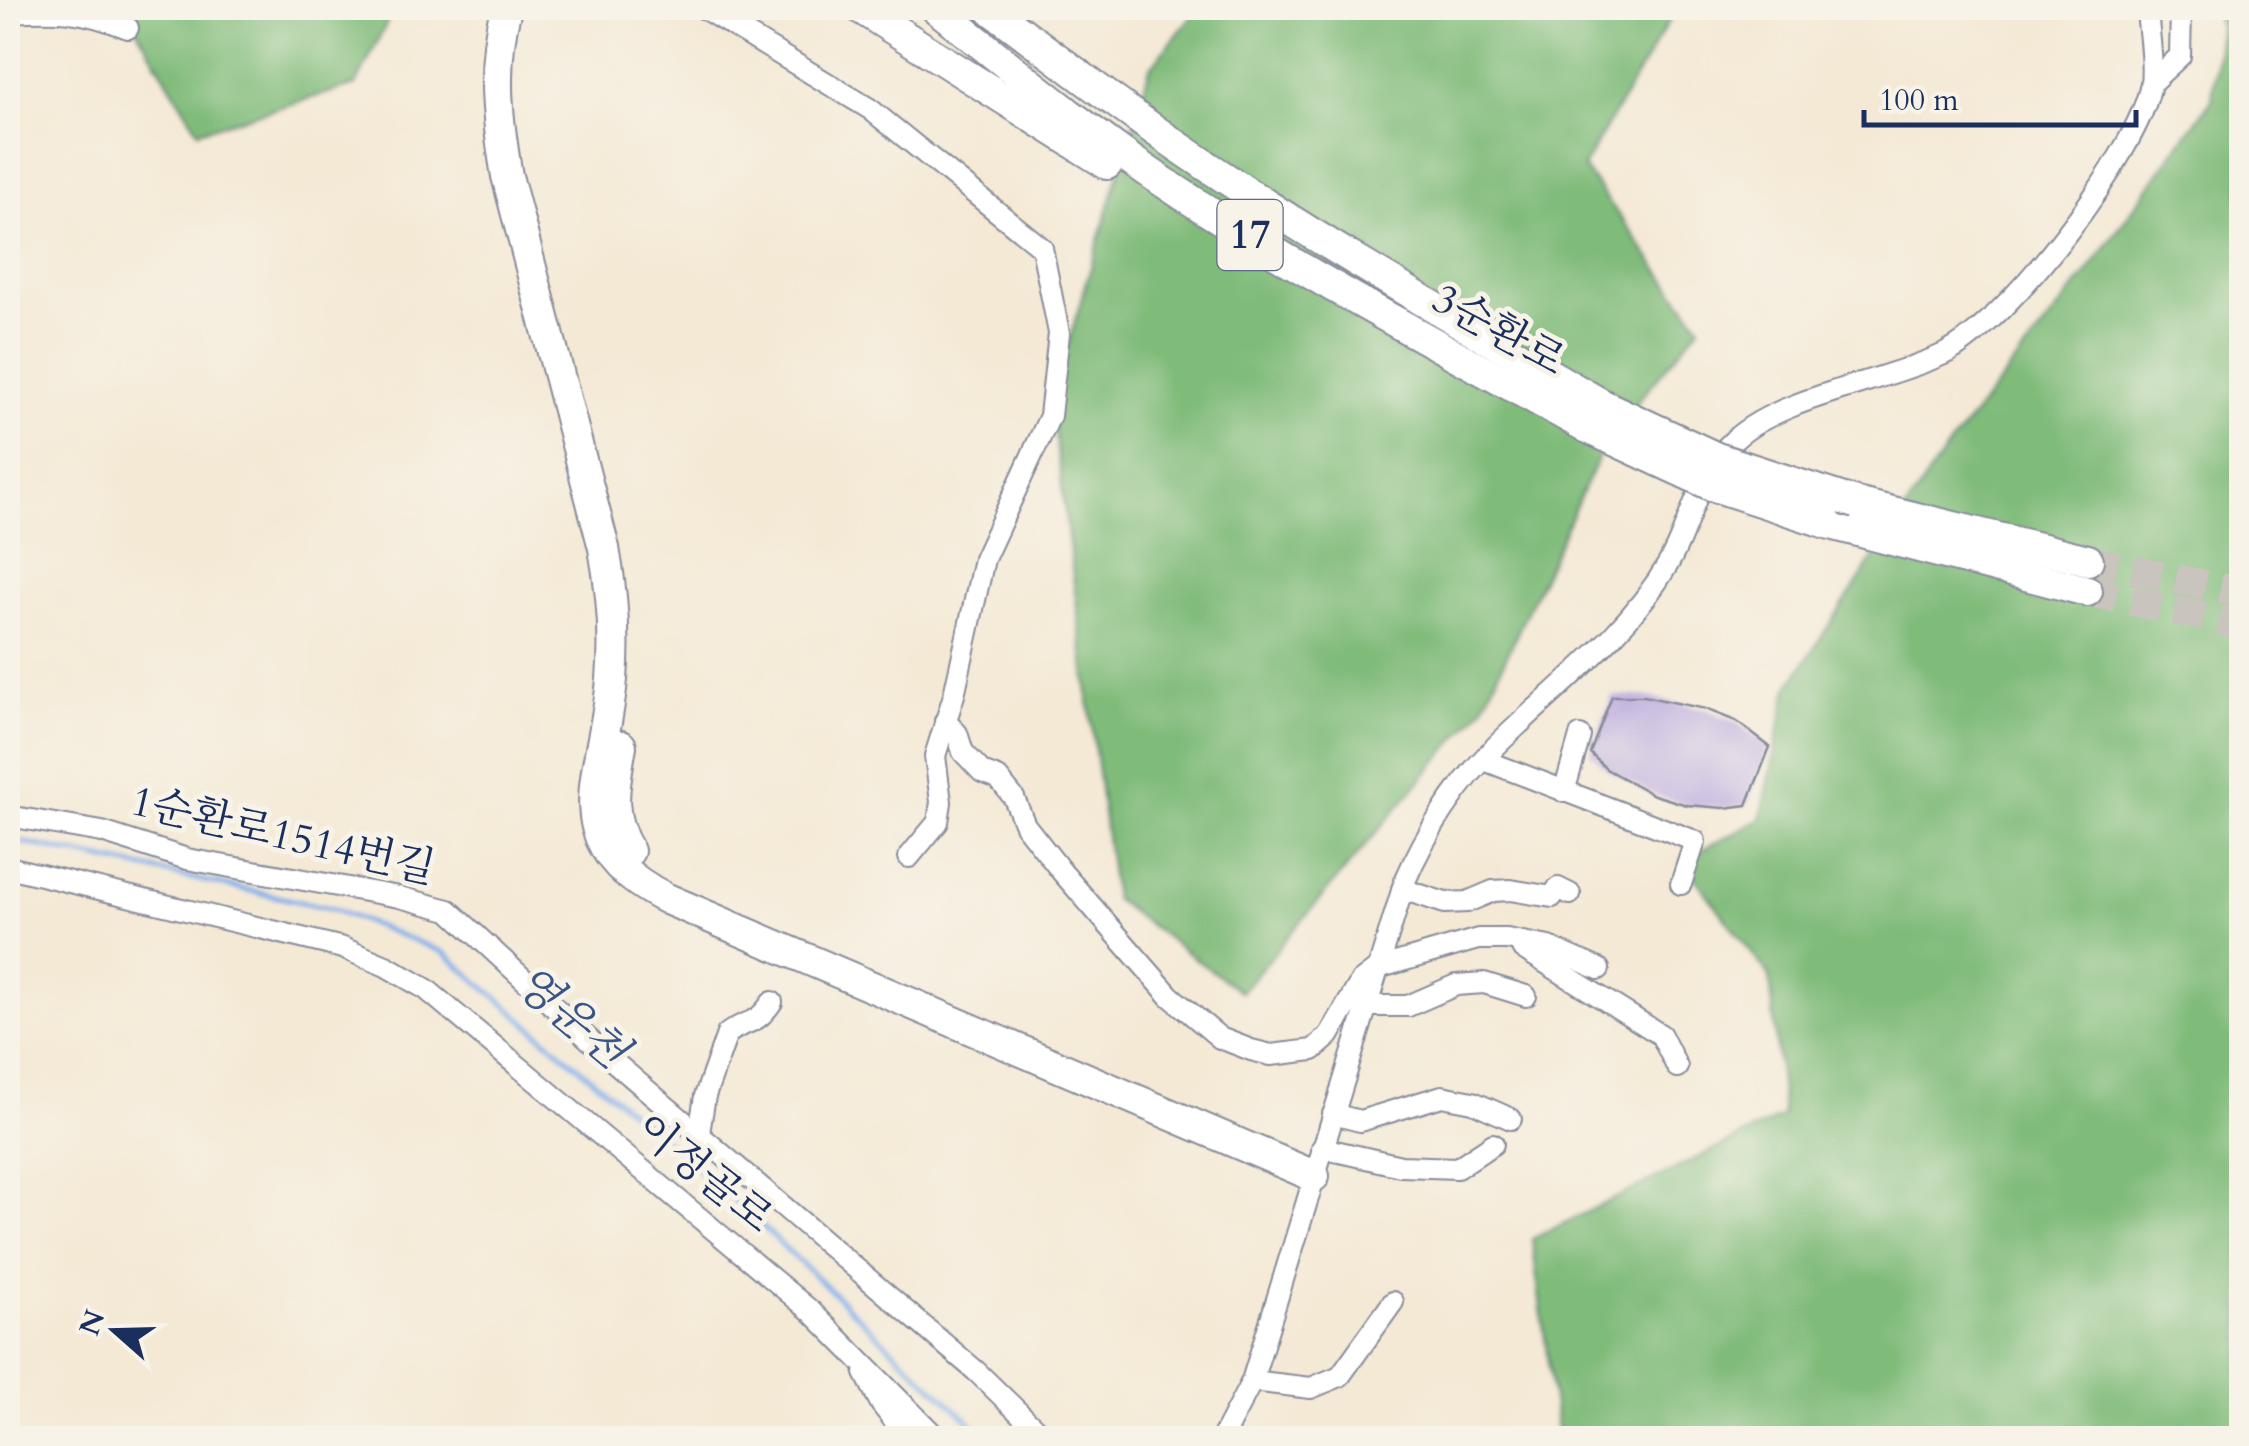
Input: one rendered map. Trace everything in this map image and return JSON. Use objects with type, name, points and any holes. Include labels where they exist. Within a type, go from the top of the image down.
[{"type":"highway","points":[[506,8],[496,59],[496,113],[507,176],[604,548],[612,596],[612,680],[592,794],[596,830],[607,853],[624,873],[667,899],[1318,1163]]},
{"type":"highway","points":[[520,8],[514,44],[514,100],[524,174],[629,592],[634,634],[631,686],[613,806],[617,830],[630,853],[661,878],[746,918],[1318,1163]]},
{"type":"highway","points":[[860,8],[1112,168],[1299,265]]},
{"type":"highway","name":"3순환로","points":[[936,8],[1139,165],[1299,265],[1595,416],[2088,576],[1827,523],[1711,485],[1595,416],[1238,186],[989,8]]},
{"type":"street","points":[[703,8],[870,109],[1042,248],[1058,333],[1050,416],[984,559],[954,695],[935,756],[941,802],[938,822],[909,857]]},
{"type":"street","points":[[1222,1438],[1252,1382],[1402,889],[1441,814],[1484,760],[1582,666],[1653,586],[1678,544],[1705,478],[1736,438],[1771,415],[1945,354],[1984,328],[2028,280],[2094,194],[2129,138],[2151,83],[2147,8]]},
{"type":"street","points":[[2151,83],[2180,56],[2181,8]]},
{"type":"street","points":[[8,12],[88,12],[128,28]]},
{"type":"street","points":[[944,721],[956,733],[963,752],[982,772],[998,778],[1014,798],[1025,825],[1062,872],[1170,996],[1220,1038],[1271,1056],[1312,1050],[1329,1036],[1361,981],[1378,968],[1478,938],[1549,947],[1599,969]]},
{"type":"street","points":[[1564,792],[1580,736]]},
{"type":"street","points":[[1484,760],[1696,841],[1681,884]]},
{"type":"street","name":"1순환로1514번길","points":[[8,816],[102,832],[187,859],[400,897],[449,910],[606,1055],[976,1371],[1045,1438]]},
{"type":"street","name":"이정골로","points":[[8,867],[344,948],[386,966],[426,990],[775,1280],[855,1353],[937,1438]]},
{"type":"street","points":[[1402,889],[1445,903],[1467,902],[1493,891],[1552,897],[1558,888],[1570,894]]},
{"type":"street","points":[[1508,940],[1661,1035],[1677,1067]]},
{"type":"street","points":[[1366,1006],[1408,1006],[1456,984],[1484,983],[1526,996]]},
{"type":"street","points":[[698,1133],[705,1096],[727,1034],[759,1020],[772,1002]]},
{"type":"street","points":[[1333,1114],[1360,1121],[1442,1096],[1473,1102],[1511,1119]]},
{"type":"street","points":[[1318,1163],[1457,1168],[1494,1144]]},
{"type":"street","points":[[1252,1382],[1311,1388],[1340,1376],[1393,1302]]},
{"type":"street","points":[[855,1353],[881,1404],[908,1438]]},
{"type":"path","points":[[2242,417],[2236,474],[2242,486]]},
{"type":"green space","points":[[124,8],[394,8],[356,85],[198,131]]},
{"type":"green space","points":[[1199,8],[1670,8],[1671,17],[1583,167],[1700,326],[1606,440],[1483,707],[1241,992],[1114,899],[1051,402],[1150,68]]},
{"type":"green space","points":[[2216,8],[2241,8],[2241,1438],[1569,1438],[1557,1430],[1532,1239],[1783,1116],[1770,977],[1682,861],[1761,819],[1788,688],[1941,456],[2087,273],[2212,99],[2220,30]]},
{"type":"building","points":[[1612,696],[1644,696],[1705,709],[1736,721],[1770,747],[1747,805],[1687,805],[1654,795],[1606,769],[1590,753]]},
{"type":"waterway","name":"영운천","points":[[8,839],[330,908],[443,952],[728,1194],[987,1438]]},
{"type":"tunnel","points":[[2088,560],[2242,593]]},
{"type":"tunnel","points":[[2087,591],[2242,625]]}]
